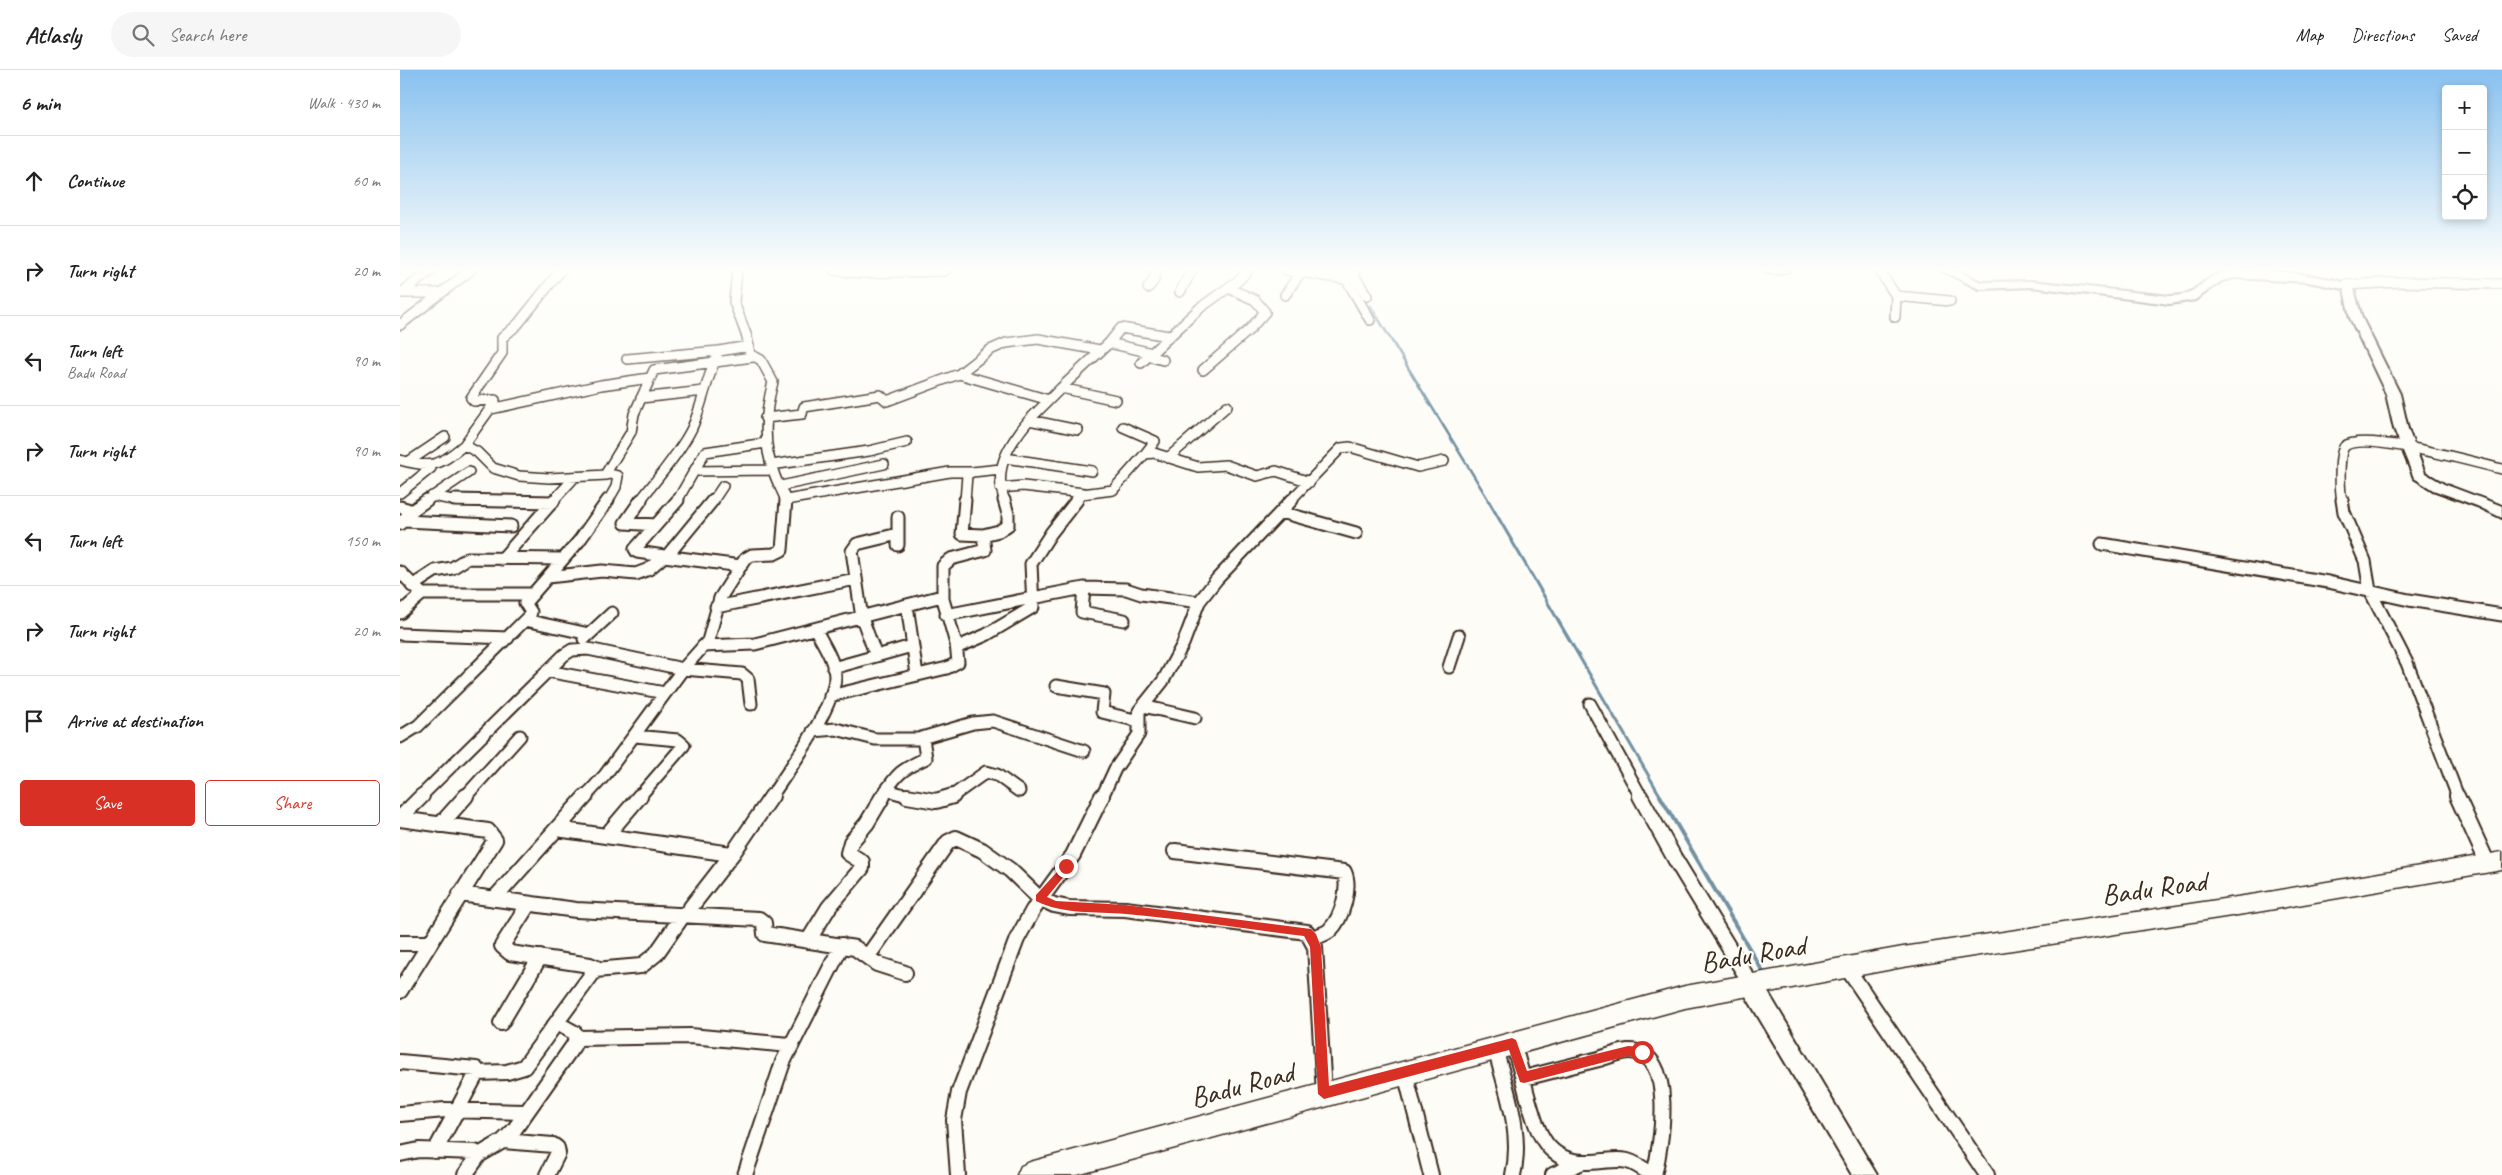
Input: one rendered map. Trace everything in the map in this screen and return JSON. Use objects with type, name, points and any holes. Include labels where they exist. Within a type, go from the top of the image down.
[{"type":"main road","name":"Badu Road","points":[[1030,1175],[1684,997],[2109,924],[2257,903],[2495,862]]},
{"type":"street","points":[[400,493],[464,445],[491,409],[495,400],[474,401],[471,398],[502,353],[501,341],[504,334],[520,322]]},
{"type":"street","points":[[741,322],[752,357]]},
{"type":"street","points":[[1147,357],[1187,322]]},
{"type":"street","points":[[1203,370],[1256,322]]},
{"type":"street","points":[[2358,322],[2393,394],[2408,447],[2419,475],[2424,480],[2478,499],[2502,513]]},
{"type":"street","points":[[972,472],[967,475],[962,534],[969,536],[983,535],[999,531],[1008,525],[1010,516],[1000,488],[1001,469],[1005,458],[1029,420],[1109,343],[1122,328],[1169,336]]},
{"type":"street","points":[[765,418],[802,414],[804,407],[880,395],[887,401],[959,374],[986,351],[999,344],[1018,340],[1034,338],[1100,350]]},
{"type":"street","points":[[1109,343],[1147,357],[1163,360]]},
{"type":"street","points":[[627,358],[719,351],[749,346]]},
{"type":"street","points":[[656,525],[625,523],[691,430],[712,364],[719,351]]},
{"type":"street","points":[[494,900],[605,775],[683,669],[703,646],[710,636],[716,607],[747,557],[774,554],[782,550],[786,500],[772,468],[766,443],[766,408],[773,382],[761,360],[752,357],[712,364],[658,369],[650,378],[641,398],[633,418],[632,432],[606,473],[607,475]]},
{"type":"street","points":[[959,374],[1049,400]]},
{"type":"street","points":[[491,409],[606,384],[650,378]]},
{"type":"street","points":[[1061,388],[1116,400]]},
{"type":"street","points":[[641,398],[704,391]]},
{"type":"street","points":[[1168,458],[1228,406]]},
{"type":"street","points":[[1029,420],[1078,430]]},
{"type":"street","points":[[1000,488],[1023,486],[1084,493],[1113,490],[1155,441],[1123,427]]},
{"type":"street","points":[[404,461],[445,437]]},
{"type":"street","points":[[2495,862],[2467,821],[2410,669],[2370,591],[2365,561],[2349,527],[2341,497],[2340,470],[2343,448],[2347,444],[2366,441],[2408,447],[2502,469]]},
{"type":"street","points":[[694,471],[772,468],[869,451],[907,442]]},
{"type":"street","points":[[741,566],[636,551],[679,499],[702,455],[708,451],[766,443]]},
{"type":"street","points":[[400,742],[405,734],[525,620],[531,612],[525,604],[592,525],[608,502],[619,478],[618,476],[607,475],[575,477],[533,476],[501,472],[484,462],[477,452],[464,445]]},
{"type":"street","points":[[958,1175],[954,1120],[959,1092],[1016,939],[1024,922],[1040,898],[1073,856],[1098,808],[1115,769],[1136,739],[1140,728],[1137,717],[1142,706],[1163,680],[1183,644],[1199,602],[1217,579],[1344,447],[1418,467],[1444,461]]},
{"type":"street","points":[[1145,454],[1154,453],[1198,466],[1226,465],[1257,476],[1276,470],[1310,482]]},
{"type":"street","points":[[1005,458],[1092,471]]},
{"type":"street","points":[[404,461],[431,468]]},
{"type":"street","points":[[780,486],[884,464]]},
{"type":"street","points":[[786,500],[950,472],[1001,469]]},
{"type":"street","points":[[403,517],[469,472]]},
{"type":"street","points":[[502,559],[575,477]]},
{"type":"street","points":[[548,577],[602,571],[636,574],[649,569],[666,556],[708,510],[723,486]]},
{"type":"street","points":[[958,647],[986,635],[1029,612],[1033,607],[1031,564],[1051,534],[1084,493]]},
{"type":"street","points":[[432,496],[458,501],[553,502]]},
{"type":"street","points":[[1281,512],[1356,533]]},
{"type":"street","points":[[403,517],[511,526]]},
{"type":"street","points":[[876,656],[862,618],[852,551],[854,546],[898,540],[898,517]]},
{"type":"street","points":[[830,696],[955,665],[959,659],[958,647],[946,615],[942,596],[942,571],[946,560],[979,555],[985,550],[983,535]]},
{"type":"street","points":[[2102,544],[2502,615]]},
{"type":"street","points":[[412,586],[435,571],[452,568],[468,558],[562,559]]},
{"type":"street","points":[[400,572],[422,594],[533,594]]},
{"type":"street","points":[[716,607],[856,579]]},
{"type":"street","points":[[946,615],[1084,588],[1126,590],[1150,596],[1199,602]]},
{"type":"street","points":[[1084,588],[1082,612],[1124,620]]},
{"type":"street","points":[[400,613],[422,594]]},
{"type":"street","points":[[703,646],[755,644],[816,630],[942,596]]},
{"type":"street","points":[[907,606],[916,675]]},
{"type":"street","points":[[400,818],[547,671],[612,613]]},
{"type":"street","points":[[525,620],[589,634]]},
{"type":"street","points":[[595,970],[641,966],[656,954],[689,914],[691,907],[731,854],[812,731],[830,696],[834,682],[833,668],[816,630]]},
{"type":"street","points":[[400,634],[508,638]]},
{"type":"street","points":[[1449,667],[1459,636]]},
{"type":"street","points":[[833,668],[912,646]]},
{"type":"street","points":[[572,650],[588,649],[683,669],[742,674],[748,679],[751,704]]},
{"type":"street","points":[[547,671],[665,693]]},
{"type":"street","points":[[1056,686],[1104,694],[1102,712],[1139,721]]},
{"type":"street","points":[[1590,704],[1675,859],[1865,1175]]},
{"type":"street","points":[[1142,706],[1195,718]]},
{"type":"street","points":[[812,731],[844,730],[857,736],[887,740],[923,738],[973,723],[993,721],[1084,751]]},
{"type":"street","points":[[440,825],[520,736]]},
{"type":"street","points":[[606,836],[684,746],[683,742],[678,740],[635,736]]},
{"type":"street","points":[[808,941],[829,907],[862,868],[862,862],[848,853],[848,848],[867,823],[895,776],[902,770],[926,758],[923,738]]},
{"type":"street","points":[[886,790],[926,799],[943,800],[952,797],[986,772],[997,774],[1019,791]]},
{"type":"street","points":[[400,818],[488,831],[494,835],[495,840],[400,991]]},
{"type":"street","points":[[557,829],[731,854]]},
{"type":"street","points":[[868,956],[916,885],[952,839],[962,839],[982,850],[1010,870],[1040,898],[1054,905],[1069,908],[1125,909],[1298,929],[1307,932],[1316,947],[1324,1094]]},
{"type":"street","points":[[1175,851],[1344,872],[1347,886],[1335,923],[1331,929],[1312,938]]},
{"type":"street","points":[[460,894],[528,905],[576,910],[689,914],[760,919],[764,923],[765,934],[842,945],[865,952],[878,965],[905,973]]},
{"type":"street","points":[[528,905],[502,946],[510,954],[590,965],[595,967],[595,970]]},
{"type":"street","points":[[400,943],[429,943]]},
{"type":"street","points":[[745,1175],[790,1045],[842,945]]},
{"type":"street","points":[[501,1023],[540,957]]},
{"type":"street","points":[[1847,968],[1987,1175]]},
{"type":"street","points":[[477,1073],[503,1074],[515,1072],[524,1067],[595,970]]},
{"type":"street","points":[[558,1023],[575,1033],[577,1038]]},
{"type":"street","points":[[577,1038],[682,1036],[790,1045]]},
{"type":"street","points":[[465,1175],[479,1155],[503,1141],[514,1130],[577,1038]]},
{"type":"street","points":[[1504,1046],[1524,1078],[1536,1127],[1543,1140],[1562,1159],[1580,1163]]},
{"type":"street","points":[[1504,1046],[1517,1150],[1513,1175]]},
{"type":"street","points":[[1524,1078],[1628,1051],[1642,1052],[1658,1069],[1661,1126],[1658,1156],[1653,1175],[1642,1167],[1627,1160],[1617,1158],[1580,1163],[1553,1175]]},
{"type":"street","points":[[400,1062],[470,1068],[476,1069],[477,1073]]},
{"type":"street","points":[[435,1150],[477,1073]]},
{"type":"street","points":[[1405,1073],[1431,1175]]},
{"type":"street","points":[[400,1114],[457,1110],[526,1112]]},
{"type":"street","points":[[503,1141],[553,1145],[557,1148],[558,1153],[547,1175]]},
{"type":"street","points":[[400,1154],[419,1150],[435,1150],[475,1152],[479,1155]]},
{"type":"waterway","points":[[1380,322],[1489,501]]},
{"type":"waterway","points":[[1488,500],[1661,797]]},
{"type":"waterway","points":[[1660,796],[1763,972]]},
{"type":"route","points":[[1066,866],[1040,898],[1054,905],[1069,908],[1125,909],[1298,929],[1307,932],[1316,947],[1324,1094],[1512,1044],[1524,1078],[1628,1051],[1642,1052]]}]
